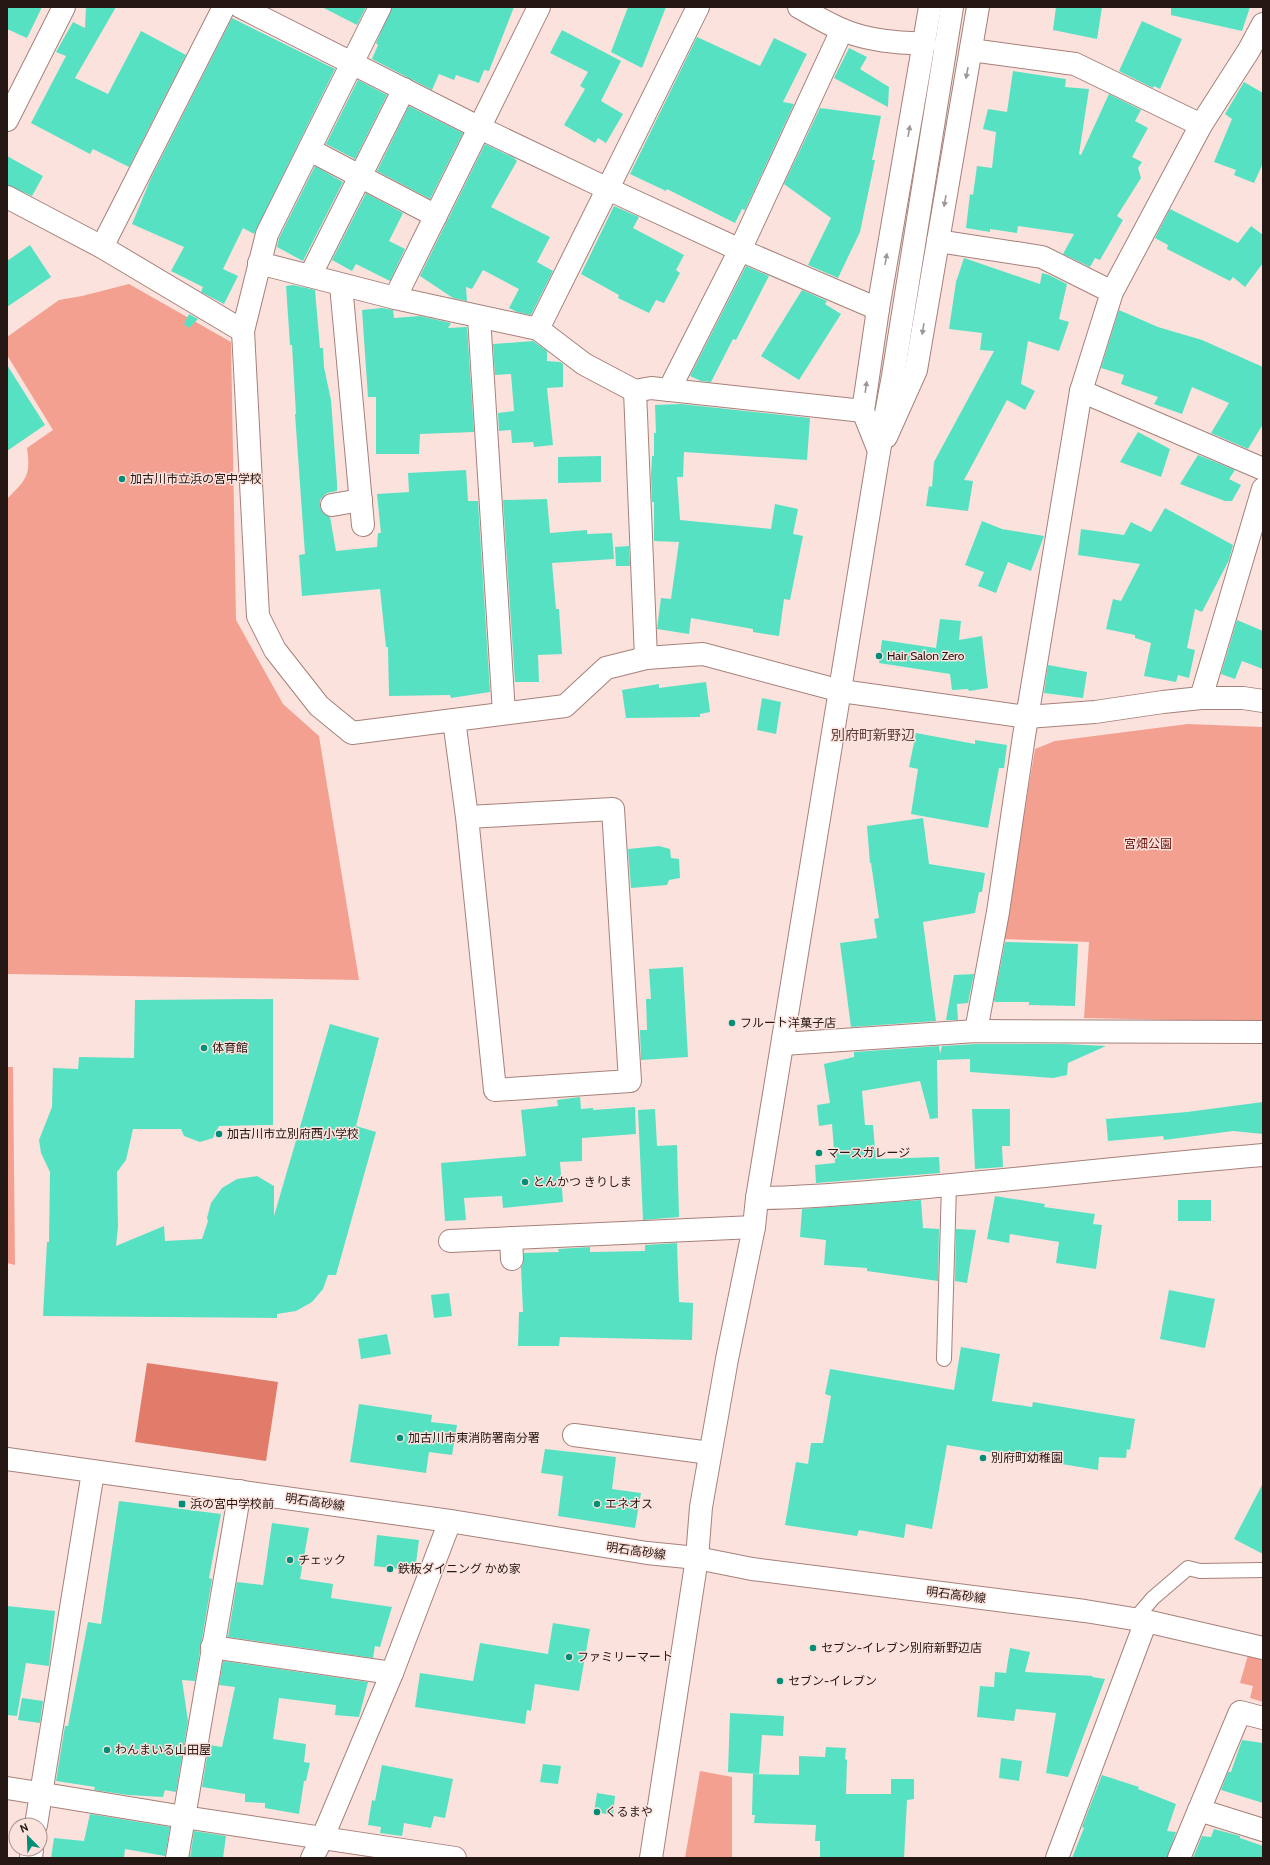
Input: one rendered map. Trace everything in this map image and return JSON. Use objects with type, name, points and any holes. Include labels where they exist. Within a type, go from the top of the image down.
[{"type":"street","points":[[7,120],[64,7]]},
{"type":"street","points":[[102,247],[224,7]]},
{"type":"street","points":[[240,7],[480,128],[608,189],[740,250],[878,309]]},
{"type":"street","points":[[380,7],[353,64],[267,234],[243,331],[258,616],[275,650],[319,706],[352,733],[565,706],[606,668],[646,658],[703,654],[841,691],[1027,717],[1095,712],[1201,698],[1243,698],[1263,701]]},
{"type":"street","points":[[395,298],[539,7]]},
{"type":"street","points":[[538,329],[698,7]]},
{"type":"street","points":[[799,7],[842,30],[857,35],[907,44],[925,43]]},
{"type":"street","points":[[879,450],[863,411],[878,309],[930,7]]},
{"type":"street","points":[[651,1858],[697,1558],[701,1507],[727,1359],[754,1227],[757,1198],[841,691],[879,450],[893,376],[952,7]]},
{"type":"street","points":[[879,450],[916,370],[978,7]]},
{"type":"street","points":[[976,1031],[998,912],[1027,717],[1081,391],[1112,292],[1201,125],[1256,53],[1263,24]]},
{"type":"street","points":[[669,390],[740,250],[842,30]]},
{"type":"street","points":[[971,50],[1076,64],[1201,125]]},
{"type":"street","points":[[310,276],[404,89]]},
{"type":"street","points":[[310,150],[436,216]]},
{"type":"street","points":[[7,197],[102,247],[243,331]]},
{"type":"street","points":[[938,241],[1042,257],[1112,292]]},
{"type":"street","points":[[259,263],[395,298],[538,329],[584,364],[635,391],[651,388],[863,411]]},
{"type":"street","points":[[341,285],[364,525]]},
{"type":"street","points":[[479,317],[504,713]]},
{"type":"street","points":[[635,391],[646,658]]},
{"type":"street","points":[[1081,391],[1263,469]]},
{"type":"street","points":[[1201,698],[1263,489]]},
{"type":"street","points":[[332,505],[361,500]]},
{"type":"street","points":[[454,720],[467,817],[495,1090],[630,1080],[613,809],[467,817]]},
{"type":"street","points":[[783,1044],[976,1031],[1263,1032]]},
{"type":"street","points":[[757,1198],[785,1198],[949,1185],[1140,1165],[1263,1155]]},
{"type":"street","points":[[450,1241],[512,1248],[754,1227]]},
{"type":"street","points":[[574,1436],[710,1453]]},
{"type":"street","name":"明石高砂線","points":[[7,1459],[450,1520],[646,1553],[697,1558],[752,1569],[1085,1611],[1141,1620],[1263,1648]]},
{"type":"street","points":[[37,1817],[93,1472]]},
{"type":"street","points":[[177,1858],[212,1647],[240,1491]]},
{"type":"street","points":[[312,1858],[322,1839],[392,1673],[450,1520]]},
{"type":"street","points":[[1057,1858],[1141,1620]]},
{"type":"street","points":[[212,1647],[392,1673]]},
{"type":"street","points":[[1179,1858],[1240,1712],[1263,1718]]},
{"type":"street","points":[[7,1788],[322,1839],[455,1858]]},
{"type":"street","points":[[1199,1810],[1263,1830]]},
{"type":"lane","points":[[944,1359],[949,1185]]},
{"type":"lane","points":[[1141,1620],[1153,1598],[1188,1568],[1200,1571],[1263,1570]]},
{"type":"green space","name":"加古川市立浜の宮中学校","points":[[129,284],[231,342],[236,620],[283,704],[319,736],[359,980],[7,974],[7,499],[19,487],[26,477],[28,465],[27,448],[53,430],[7,355],[7,337],[59,300],[82,296]]},
{"type":"green space","name":"宮畑公園","points":[[1188,724],[1263,727],[1263,1022],[1084,1018],[1089,942],[1003,939],[1035,749],[1055,741]]},
{"type":"green space","points":[[7,1067],[13,1067],[15,1265],[7,1263]]},
{"type":"green space","points":[[1248,1655],[1263,1659],[1263,1702],[1250,1698],[1253,1686],[1240,1683]]},
{"type":"green space","points":[[700,1771],[732,1777],[732,1858],[685,1858]]},
{"type":"shaded area","points":[[147,1363],[278,1382],[266,1461],[135,1442]]},
{"type":"building","points":[[7,7],[42,7],[27,38],[7,29]]},
{"type":"building","points":[[86,7],[116,7],[75,78],[108,94],[141,31],[186,55],[129,167],[93,149],[90,154],[31,123],[66,56],[56,52],[73,22],[85,28]]},
{"type":"building","points":[[322,7],[366,7],[357,25]]},
{"type":"building","points":[[392,7],[514,7],[489,71],[484,70],[479,83],[456,75],[454,80],[439,74],[432,90],[372,59],[378,45],[376,43]]},
{"type":"building","points":[[628,7],[666,7],[642,68],[611,52]]},
{"type":"building","points":[[1056,7],[1102,7],[1097,39],[1053,30]]},
{"type":"building","points":[[1171,7],[1250,7],[1242,31],[1171,15]]},
{"type":"building","points":[[232,18],[335,69],[254,234],[243,228],[223,269],[238,276],[224,304],[201,292],[203,287],[171,271],[184,247],[132,224],[151,178]]},
{"type":"building","points":[[1142,21],[1182,39],[1160,89],[1154,86],[1153,88],[1119,71]]},
{"type":"building","points":[[562,30],[621,61],[601,101],[623,114],[606,143],[598,138],[595,143],[564,125],[585,89],[580,86],[588,72],[550,53]]},
{"type":"building","points":[[697,37],[760,66],[774,38],[807,54],[783,102],[794,104],[745,210],[742,209],[735,223],[667,189],[666,191],[630,174]]},
{"type":"building","points":[[849,48],[867,57],[860,69],[889,87],[888,107],[834,78]]},
{"type":"building","points":[[1013,71],[1066,79],[1065,87],[1089,89],[1079,154],[1081,155],[1109,94],[1141,110],[1135,121],[1148,128],[1132,157],[1142,162],[1138,168],[1141,178],[1117,216],[1123,220],[1100,260],[1095,258],[1090,267],[1063,254],[1074,234],[1018,226],[1017,233],[990,229],[990,232],[966,228],[970,194],[973,195],[977,166],[992,168],[996,132],[983,129],[988,109],[1007,112]]},
{"type":"building","points":[[358,80],[387,95],[355,159],[326,144]]},
{"type":"building","points":[[1244,82],[1263,93],[1263,163],[1254,183],[1234,175],[1236,170],[1214,162],[1232,119],[1225,114]]},
{"type":"building","points":[[409,106],[463,133],[430,199],[377,171]]},
{"type":"building","points":[[820,108],[881,116],[872,160],[875,160],[860,232],[838,278],[808,265],[831,218],[784,184]]},
{"type":"building","points":[[485,144],[514,158],[517,161],[491,207],[550,237],[537,262],[553,271],[531,315],[517,312],[509,308],[519,289],[483,270],[472,289],[466,287],[467,301],[453,298],[420,276]]},
{"type":"building","points":[[7,156],[43,176],[32,196],[7,185]]},
{"type":"building","points":[[315,166],[343,182],[303,261],[277,247],[279,238]]},
{"type":"building","points":[[366,193],[403,213],[389,241],[405,249],[390,281],[356,264],[352,271],[332,260]]},
{"type":"building","points":[[614,206],[639,217],[633,228],[684,255],[676,270],[680,273],[664,303],[656,300],[649,313],[618,298],[619,295],[581,274]]},
{"type":"building","points":[[1170,209],[1238,243],[1251,226],[1263,235],[1263,263],[1245,287],[1233,277],[1230,281],[1167,249],[1168,245],[1155,238]]},
{"type":"building","points":[[30,245],[51,277],[7,307],[7,261]]},
{"type":"building","points":[[964,258],[1040,284],[1042,273],[1067,284],[1059,319],[1069,322],[1059,351],[1028,341],[1021,384],[1035,391],[1025,410],[1007,400],[964,480],[973,481],[968,511],[926,506],[929,486],[932,487],[934,462],[994,351],[980,350],[982,333],[949,329],[956,282]]},
{"type":"building","points":[[746,266],[769,276],[736,340],[733,339],[711,382],[701,381],[690,376]]},
{"type":"building","points":[[293,285],[315,290],[320,348],[323,348],[324,367],[331,400],[337,483],[337,491],[327,493],[320,500],[320,507],[323,513],[330,517],[336,551],[377,547],[378,533],[381,533],[377,494],[409,492],[408,473],[466,470],[468,501],[478,501],[490,692],[451,698],[450,695],[389,696],[388,647],[386,647],[380,589],[302,596],[299,555],[305,554],[295,414],[292,345],[290,345],[286,286]]},
{"type":"building","points":[[802,290],[827,301],[825,304],[841,314],[799,380],[761,356]]},
{"type":"building","points":[[382,308],[393,310],[394,318],[420,316],[451,323],[448,328],[467,327],[474,432],[420,434],[419,454],[376,454],[376,397],[368,397],[362,310]]},
{"type":"building","points":[[1119,310],[1158,327],[1202,340],[1263,367],[1263,424],[1248,449],[1211,433],[1229,403],[1192,387],[1182,414],[1154,404],[1158,397],[1121,384],[1124,375],[1101,368]]},
{"type":"building","points":[[189,314],[198,319],[189,328],[184,324]]},
{"type":"building","points":[[533,341],[547,351],[547,361],[560,362],[563,364],[563,387],[547,388],[553,445],[534,447],[533,442],[512,443],[511,430],[499,431],[498,413],[514,411],[511,374],[495,375],[493,344]]},
{"type":"building","points":[[7,365],[45,425],[7,451]]},
{"type":"building","points":[[681,404],[810,418],[807,460],[684,452],[683,477],[677,477],[680,520],[771,529],[775,504],[798,509],[793,534],[803,536],[790,600],[784,599],[779,636],[753,632],[753,629],[691,618],[689,634],[657,629],[661,598],[671,599],[679,542],[654,541],[654,502],[652,502],[651,476],[652,456],[654,456],[654,433],[656,433],[655,405]]},
{"type":"building","points":[[1138,432],[1170,449],[1161,477],[1120,462]]},
{"type":"building","points":[[1198,455],[1235,470],[1229,479],[1241,485],[1232,501],[1225,501],[1180,484]]},
{"type":"building","points":[[601,456],[601,482],[558,483],[558,457]]},
{"type":"building","points":[[547,499],[550,533],[587,530],[587,534],[612,533],[614,559],[552,563],[556,609],[559,609],[562,654],[538,655],[539,682],[515,682],[503,500]]},
{"type":"building","points":[[1165,508],[1233,545],[1229,560],[1202,612],[1195,609],[1187,648],[1195,650],[1189,678],[1178,675],[1176,682],[1144,676],[1151,643],[1135,638],[1135,635],[1106,629],[1113,599],[1121,601],[1140,564],[1078,555],[1081,529],[1124,535],[1131,522],[1151,532]]},
{"type":"building","points":[[982,521],[1002,529],[1044,536],[1031,571],[1008,562],[996,593],[978,586],[984,572],[965,565]]},
{"type":"building","points":[[629,546],[630,566],[616,566],[615,547]]},
{"type":"building","points":[[940,619],[961,621],[959,640],[982,636],[988,688],[969,691],[968,689],[952,690],[950,674],[879,663],[882,640],[936,648]]},
{"type":"building","points":[[1237,620],[1263,631],[1263,669],[1242,661],[1235,679],[1221,674]]},
{"type":"building","points":[[1048,665],[1087,672],[1083,698],[1044,693]]},
{"type":"building","points":[[706,682],[710,712],[700,714],[700,717],[626,718],[622,690],[659,684],[659,688]]},
{"type":"building","points":[[762,698],[781,702],[776,734],[757,730]]},
{"type":"building","points":[[916,733],[975,744],[975,740],[1007,745],[1004,768],[999,768],[988,828],[911,814],[918,769],[909,767]]},
{"type":"building","points":[[923,818],[929,864],[985,873],[982,892],[979,892],[975,913],[923,922],[936,1021],[851,1027],[840,943],[877,938],[874,919],[879,918],[870,863],[867,826]]},
{"type":"building","points":[[659,846],[670,849],[671,858],[679,859],[680,878],[669,880],[667,885],[631,888],[628,849]]},
{"type":"building","points":[[1005,942],[1078,944],[1075,1006],[1029,1005],[1029,1002],[995,1002],[994,1000]]},
{"type":"building","points":[[683,967],[688,1057],[641,1060],[640,1030],[647,1030],[646,999],[651,999],[649,969]]},
{"type":"building","points":[[974,974],[968,1003],[957,1004],[958,1020],[946,1020],[954,975]]},
{"type":"building","points":[[273,999],[273,1125],[219,1126],[213,1138],[200,1142],[184,1136],[181,1129],[133,1129],[126,1160],[117,1172],[118,1227],[116,1246],[164,1226],[165,1241],[202,1239],[208,1221],[207,1218],[211,1203],[222,1188],[237,1179],[257,1176],[274,1186],[274,1216],[330,1024],[379,1038],[356,1126],[376,1132],[336,1275],[328,1275],[323,1289],[312,1302],[296,1311],[277,1314],[277,1318],[43,1316],[47,1242],[49,1242],[50,1172],[41,1153],[39,1140],[52,1107],[53,1068],[78,1069],[79,1057],[134,1058],[135,1000]]},
{"type":"building","points":[[976,1044],[1064,1044],[1106,1046],[1068,1063],[1067,1075],[1053,1078],[970,1072],[970,1059],[937,1060],[938,1118],[930,1119],[920,1081],[862,1091],[865,1125],[873,1125],[876,1159],[939,1157],[940,1173],[816,1183],[815,1165],[835,1163],[832,1124],[819,1126],[817,1105],[830,1103],[824,1064],[854,1057],[854,1052],[939,1046],[940,1054],[942,1046]]},
{"type":"building","points":[[580,1097],[581,1109],[593,1108],[593,1110],[635,1107],[636,1134],[582,1138],[582,1161],[560,1162],[563,1202],[503,1208],[502,1196],[464,1198],[466,1220],[445,1221],[441,1163],[526,1156],[521,1110],[558,1106],[557,1100]]},
{"type":"building","points":[[1263,1102],[1263,1134],[1233,1131],[1164,1140],[1163,1136],[1108,1141],[1106,1119],[1187,1112]]},
{"type":"building","points":[[655,1109],[657,1146],[677,1145],[679,1217],[643,1220],[638,1110]]},
{"type":"building","points":[[972,1109],[1010,1109],[1010,1146],[1002,1146],[1003,1167],[975,1169]]},
{"type":"building","points":[[995,1196],[1045,1204],[1044,1207],[1095,1214],[1093,1224],[1102,1225],[1096,1269],[1056,1263],[1059,1242],[1010,1234],[1009,1243],[987,1239]]},
{"type":"building","points":[[921,1200],[923,1228],[939,1229],[938,1281],[867,1271],[867,1268],[824,1265],[826,1240],[800,1237],[802,1209]]},
{"type":"building","points":[[1178,1200],[1211,1200],[1211,1221],[1178,1221]]},
{"type":"building","points":[[956,1229],[976,1230],[967,1283],[955,1281]]},
{"type":"building","points":[[677,1243],[679,1302],[693,1303],[692,1340],[560,1337],[559,1346],[518,1346],[519,1312],[523,1312],[521,1267],[523,1264],[524,1253],[559,1252],[558,1249],[590,1247],[590,1252],[645,1251],[645,1245]]},
{"type":"building","points":[[1169,1290],[1215,1299],[1205,1348],[1160,1339]]},
{"type":"building","points":[[449,1293],[452,1316],[434,1318],[431,1295]]},
{"type":"building","points":[[387,1334],[391,1354],[361,1359],[358,1339]]},
{"type":"building","points":[[961,1347],[1000,1354],[992,1401],[1032,1407],[1033,1402],[1135,1419],[1130,1450],[1127,1449],[1126,1458],[1099,1457],[1098,1470],[947,1445],[932,1529],[906,1524],[904,1538],[859,1530],[857,1536],[785,1525],[796,1462],[808,1464],[811,1443],[823,1443],[831,1396],[825,1394],[830,1369],[954,1390]]},
{"type":"building","points":[[359,1404],[432,1415],[431,1422],[457,1425],[452,1455],[429,1452],[426,1473],[350,1462]]},
{"type":"building","points":[[545,1449],[616,1457],[612,1489],[641,1493],[635,1528],[558,1516],[563,1476],[541,1473]]},
{"type":"building","points":[[1263,1483],[1263,1554],[1234,1539]]},
{"type":"building","points":[[119,1501],[221,1514],[209,1578],[212,1579],[195,1681],[182,1680],[188,1721],[176,1792],[165,1790],[163,1797],[128,1795],[94,1790],[95,1787],[56,1781],[65,1726],[68,1726],[88,1622],[101,1624]]},
{"type":"building","points":[[272,1523],[309,1528],[300,1579],[333,1584],[331,1598],[392,1607],[380,1647],[375,1646],[373,1658],[228,1637],[237,1582],[263,1585]]},
{"type":"building","points":[[377,1535],[419,1540],[415,1571],[374,1566]]},
{"type":"building","points":[[7,1606],[55,1611],[49,1666],[26,1663],[17,1716],[7,1715]]},
{"type":"building","points":[[553,1623],[590,1629],[579,1691],[535,1684],[531,1711],[527,1710],[525,1724],[415,1707],[420,1673],[473,1681],[480,1643],[548,1654]]},
{"type":"building","points":[[1010,1648],[1030,1652],[1025,1672],[1093,1676],[1092,1677],[1105,1679],[1068,1777],[1046,1773],[1056,1713],[1016,1709],[1014,1721],[977,1717],[980,1686],[994,1687],[995,1672],[1006,1673]]},
{"type":"building","points":[[223,1661],[368,1682],[359,1717],[335,1715],[336,1705],[279,1698],[273,1739],[306,1744],[304,1762],[310,1763],[306,1781],[304,1781],[299,1814],[265,1808],[265,1803],[245,1802],[245,1794],[202,1787],[209,1745],[222,1747],[235,1687],[219,1685]]},
{"type":"building","points":[[22,1698],[43,1701],[40,1723],[18,1720]]},
{"type":"building","points":[[730,1713],[784,1716],[783,1736],[762,1735],[759,1774],[728,1772]]},
{"type":"building","points":[[1242,1740],[1263,1743],[1263,1803],[1221,1790],[1228,1772],[1231,1772]]},
{"type":"building","points":[[826,1747],[846,1748],[846,1794],[891,1794],[891,1779],[914,1779],[914,1799],[907,1800],[904,1858],[820,1858],[820,1841],[815,1841],[816,1825],[754,1823],[755,1815],[752,1815],[753,1774],[799,1775],[799,1756],[825,1757]]},
{"type":"building","points":[[1001,1758],[1022,1761],[1019,1781],[999,1778]]},
{"type":"building","points":[[543,1764],[561,1766],[558,1784],[540,1782]]},
{"type":"building","points":[[382,1765],[453,1779],[445,1818],[434,1816],[431,1828],[404,1823],[402,1836],[380,1833],[381,1827],[368,1825],[372,1800],[375,1801]]},
{"type":"building","points":[[1102,1775],[1139,1787],[1138,1789],[1176,1804],[1167,1831],[1176,1832],[1167,1858],[1072,1858]]},
{"type":"building","points":[[597,1793],[615,1796],[613,1815],[594,1812]]},
{"type":"building","points":[[90,1814],[170,1827],[165,1856],[125,1849],[124,1858],[51,1858],[54,1838],[84,1841]]},
{"type":"building","points":[[1214,1829],[1240,1836],[1240,1838],[1263,1846],[1263,1858],[1193,1858],[1202,1836],[1211,1837]]},
{"type":"building","points":[[194,1831],[226,1836],[223,1858],[190,1858]]},
{"type":"place","name":"加古川市立浜の宮中学校","points":[[122,479]]},
{"type":"place","name":"Hair Salon Zero","points":[[879,656]]},
{"type":"place","name":"フルート洋菓子店","points":[[732,1023]]},
{"type":"place","name":"体育館","points":[[204,1048]]},
{"type":"place","name":"加古川市立別府西小学校","points":[[219,1134]]},
{"type":"place","name":"マースガレージ","points":[[819,1153]]},
{"type":"place","name":"とんかつ きりしま","points":[[525,1182]]},
{"type":"place","name":"加古川市東消防署南分署","points":[[400,1438]]},
{"type":"place","name":"別府町幼稚園","points":[[983,1458]]},
{"type":"place","name":"浜の宮中学校前","points":[[182,1504]]},
{"type":"place","name":"エネオス","points":[[597,1504]]},
{"type":"place","name":"チェック","points":[[290,1560]]},
{"type":"place","name":"鉄板ダイニング かめ家","points":[[390,1569]]},
{"type":"place","name":"セブン-イレブン別府新野辺店","points":[[813,1648]]},
{"type":"place","name":"ファミリーマート","points":[[569,1657]]},
{"type":"place","name":"セブン-イレブン","points":[[780,1681]]},
{"type":"place","name":"わんまいる山田屋","points":[[107,1750]]},
{"type":"place","name":"くるまや","points":[[597,1812]]},
{"type":"district","name":"別府町新野辺","points":[[873,735]]}]
